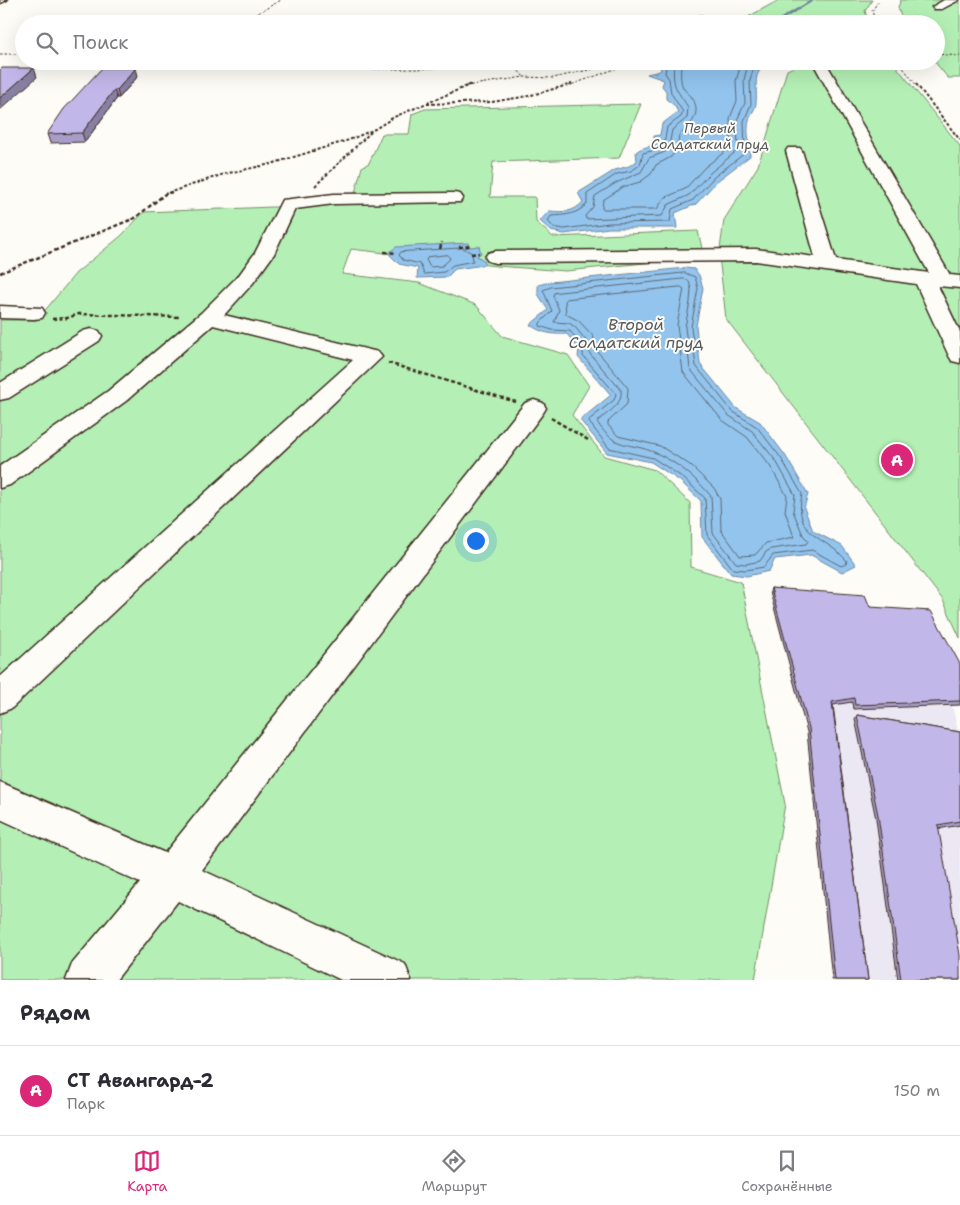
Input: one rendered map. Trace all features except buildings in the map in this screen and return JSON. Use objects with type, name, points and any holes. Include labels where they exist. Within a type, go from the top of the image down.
[{"type":"lane","points":[[938,7],[953,0]]},
{"type":"lane","points":[[704,15],[710,7]]},
{"type":"lane","points":[[823,70],[943,280],[960,356]]},
{"type":"lane","points":[[794,151],[827,265]]},
{"type":"lane","points":[[0,480],[117,396],[209,318],[246,279],[264,254],[288,204],[334,199],[454,198]]},
{"type":"lane","points":[[495,257],[756,255],[943,280]]},
{"type":"lane","points":[[0,312],[34,313]]},
{"type":"lane","points":[[209,318],[282,334],[370,357]]},
{"type":"lane","points":[[0,393],[91,336]]},
{"type":"lane","points":[[0,698],[370,357]]},
{"type":"lane","points":[[88,980],[172,877],[534,408]]},
{"type":"lane","points":[[0,800],[172,877],[389,980]]},
{"type":"path","points":[[255,15],[281,0]]},
{"type":"path","points":[[873,15],[872,11],[879,0]]},
{"type":"path","points":[[0,54],[15,54]]},
{"type":"path","points":[[945,55],[960,56]]},
{"type":"path","points":[[518,70],[524,77]]},
{"type":"path","points":[[0,273],[135,218],[165,194],[224,174],[271,164],[349,140],[375,129],[394,117],[468,85],[524,77],[553,78],[588,70]]},
{"type":"path","points":[[424,104],[492,102],[548,90],[617,70]]},
{"type":"path","points":[[905,70],[960,140]]},
{"type":"path","points":[[288,204],[307,194],[375,129]]},
{"type":"path","points":[[440,249],[442,242]]},
{"type":"path","points":[[459,247],[470,246]]},
{"type":"path","points":[[384,252],[397,253]]},
{"type":"path","points":[[34,313],[34,319],[67,318],[79,314],[209,318]]},
{"type":"path","points":[[370,357],[534,408],[588,440]]},
{"type":"shaded area","points":[[770,592],[863,599],[868,611],[960,673],[960,705],[952,706],[960,739],[960,980],[832,980],[807,732]]},
{"type":"green space","points":[[779,0],[872,0],[865,11],[866,15],[752,15]]},
{"type":"green space","points":[[901,0],[960,0],[960,78],[948,78],[941,70],[945,70],[945,15],[900,15],[898,7]]},
{"type":"green space","points":[[787,70],[899,70],[960,146],[960,638],[943,600],[726,319],[719,256],[724,220],[758,166]]},
{"type":"green space","points":[[641,104],[619,158],[493,162],[490,197],[535,197],[536,222],[553,237],[698,231],[704,257],[566,271],[496,266],[351,249],[342,274],[419,283],[476,305],[502,336],[568,355],[589,386],[572,415],[604,456],[655,470],[690,503],[691,567],[741,582],[785,804],[755,980],[0,980],[0,320],[37,320],[76,273],[121,236],[144,212],[352,204],[362,167],[369,163],[382,134],[409,134],[412,114],[425,109]]},
{"type":"water","name":"Первый Солдатский пруд","points":[[761,70],[756,82],[756,105],[748,125],[750,156],[717,181],[696,204],[675,213],[677,228],[609,228],[564,234],[551,231],[540,221],[549,211],[572,210],[583,202],[578,193],[615,170],[629,166],[637,161],[636,152],[639,150],[661,142],[654,139],[654,136],[660,135],[662,124],[678,112],[674,105],[666,99],[666,91],[662,86],[664,80],[647,74],[660,71]]},
{"type":"water","points":[[468,243],[470,247],[479,246],[481,253],[477,256],[485,261],[484,265],[455,269],[447,277],[417,278],[418,268],[399,264],[388,253],[396,247]]},
{"type":"water","name":"Второй Солдатский пруд","points":[[685,268],[694,269],[699,275],[703,288],[696,326],[700,364],[736,408],[760,422],[785,455],[808,494],[804,508],[813,531],[842,546],[856,565],[842,572],[811,555],[775,559],[769,571],[747,576],[731,574],[702,537],[701,501],[680,481],[651,462],[607,453],[580,420],[611,395],[578,357],[579,349],[567,334],[547,333],[530,325],[548,310],[538,294],[538,285],[550,282]]},
{"type":"waterway","points":[[788,15],[813,0]]},
{"type":"place","name":"СТ Авангард-2","points":[[897,460]]}]
